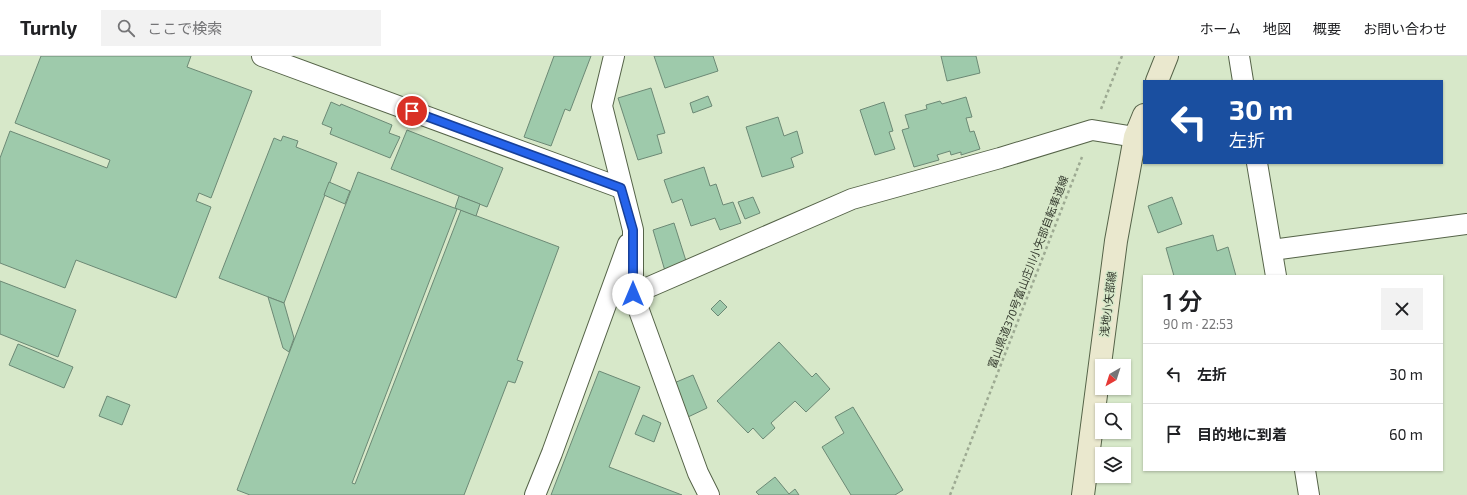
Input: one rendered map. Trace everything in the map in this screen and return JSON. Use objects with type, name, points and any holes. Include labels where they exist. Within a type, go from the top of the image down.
[{"type":"main road","points":[[1157,80],[1167,56]]},
{"type":"main road","name":"浅地小矢部線","points":[[1083,495],[1116,241],[1135,137],[1143,117]]},
{"type":"street","points":[[262,56],[621,188]]},
{"type":"street","points":[[614,56],[602,106],[621,188],[633,230],[633,294],[698,473],[709,495]]},
{"type":"street","points":[[1238,56],[1243,80]]},
{"type":"street","points":[[633,294],[852,199],[1000,158],[1092,130],[1135,137]]},
{"type":"street","points":[[1257,164],[1276,275]]},
{"type":"street","points":[[1272,250],[1467,224]]},
{"type":"street","points":[[535,495],[552,453],[633,230]]},
{"type":"street","points":[[1305,471],[1309,495]]},
{"type":"path","name":"富山県道370号富山庄川小矢部自転車道線","points":[[950,495],[1038,266],[1122,56]]},
{"type":"building","points":[[41,56],[191,56],[187,67],[252,91],[211,198],[199,193],[196,201],[211,207],[176,298],[76,260],[65,288],[0,263],[0,158],[10,131],[107,168],[110,160],[15,123]]},
{"type":"building","points":[[554,56],[591,56],[570,111],[565,109],[551,146],[524,137]]},
{"type":"building","points":[[654,56],[713,56],[718,71],[665,88]]},
{"type":"building","points":[[941,56],[976,56],[980,73],[947,81]]},
{"type":"building","points":[[651,88],[665,133],[657,135],[662,153],[638,160],[618,98]]},
{"type":"building","points":[[708,96],[712,106],[693,113],[690,103]]},
{"type":"building","points":[[966,97],[972,117],[966,118],[970,132],[974,131],[980,149],[961,155],[961,152],[951,155],[950,151],[937,155],[939,160],[914,167],[902,130],[909,128],[905,115],[927,109],[926,105],[940,101],[942,104]]},
{"type":"building","points":[[331,102],[340,106],[341,104],[392,125],[389,133],[400,137],[390,158],[330,134],[332,128],[322,124]]},
{"type":"building","points":[[884,102],[893,131],[889,132],[895,149],[875,155],[860,110]]},
{"type":"building","points":[[778,117],[784,136],[797,131],[803,153],[791,158],[794,167],[762,177],[746,127]]},
{"type":"building","points":[[407,130],[503,168],[487,207],[391,169]]},
{"type":"building","points":[[283,136],[298,141],[296,147],[337,163],[284,303],[219,278],[274,138],[281,141]]},
{"type":"building","points":[[704,167],[710,186],[716,184],[723,205],[733,202],[741,223],[720,230],[715,218],[691,226],[682,199],[672,203],[664,180]]},
{"type":"building","points":[[358,172],[457,209],[352,483],[355,484],[461,210],[559,247],[517,360],[523,362],[515,383],[508,381],[464,495],[250,495],[237,490]]},
{"type":"building","points":[[329,182],[350,191],[345,204],[324,195]]},
{"type":"building","points":[[459,196],[480,204],[476,216],[455,208]]},
{"type":"building","points":[[753,197],[760,213],[745,219],[738,202]]},
{"type":"building","points":[[1172,197],[1182,224],[1158,233],[1148,206]]},
{"type":"building","points":[[674,223],[687,264],[665,271],[653,230]]},
{"type":"building","points":[[1213,235],[1217,251],[1228,247],[1236,275],[1174,275],[1166,248]]},
{"type":"building","points":[[0,281],[76,310],[58,357],[0,334]]},
{"type":"building","points":[[268,297],[284,303],[294,338],[289,352],[283,348]]},
{"type":"building","points":[[720,300],[727,307],[718,316],[711,309]]},
{"type":"building","points":[[779,342],[812,377],[816,373],[830,389],[806,412],[795,401],[771,423],[775,428],[763,439],[753,428],[748,433],[717,401]]},
{"type":"building","points":[[18,344],[73,367],[64,388],[9,365]]},
{"type":"building","points":[[599,371],[640,387],[609,467],[682,495],[551,495]]},
{"type":"building","points":[[693,375],[707,408],[688,417],[674,383]]},
{"type":"building","points":[[107,396],[130,405],[122,425],[99,416]]},
{"type":"building","points":[[853,407],[903,490],[895,495],[851,495],[822,447],[844,433],[835,417]]},
{"type":"building","points":[[643,415],[661,423],[654,442],[635,434]]},
{"type":"building","points":[[775,477],[789,494],[795,489],[799,495],[759,495],[756,492]]},
{"type":"route","points":[[412,111],[621,188],[633,230],[633,294]]}]
